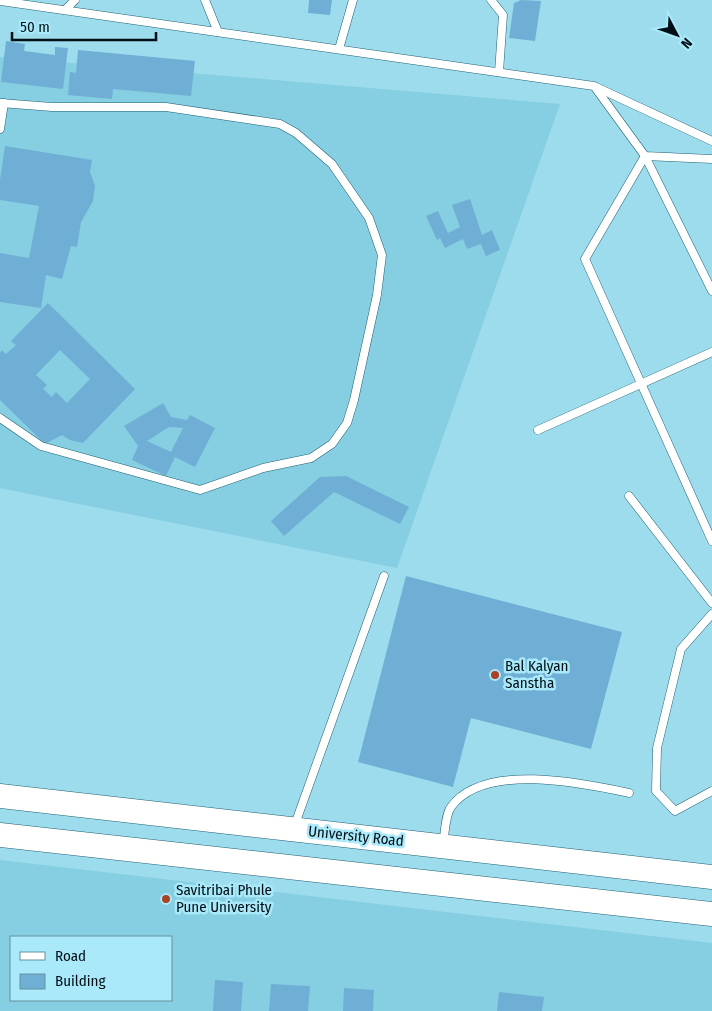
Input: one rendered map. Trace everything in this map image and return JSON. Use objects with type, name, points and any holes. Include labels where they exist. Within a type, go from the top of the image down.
[{"type":"main road","name":"University Road","points":[[0,796],[712,877]]},
{"type":"main road","points":[[0,835],[712,914]]},
{"type":"lane","points":[[66,10],[75,0]]},
{"type":"lane","points":[[205,0],[218,32]]},
{"type":"lane","points":[[339,49],[353,0]]},
{"type":"lane","points":[[491,0],[503,15],[499,72]]},
{"type":"lane","points":[[0,1],[594,86],[712,141]]},
{"type":"lane","points":[[594,86],[645,156],[712,291]]},
{"type":"lane","points":[[0,129],[2,103],[52,107],[166,107],[280,124],[296,133],[332,164],[369,218],[382,255],[377,295],[347,423],[332,444],[310,458],[263,468],[200,490],[41,446],[0,418]]},
{"type":"lane","points":[[645,156],[712,159]]},
{"type":"lane","points":[[645,156],[585,259],[712,541]]},
{"type":"lane","points":[[538,430],[642,386],[712,352]]},
{"type":"lane","points":[[629,496],[712,603]]},
{"type":"lane","points":[[293,829],[384,576]]},
{"type":"lane","points":[[712,614],[681,649],[658,748],[656,791],[675,811],[712,791]]},
{"type":"lane","points":[[442,846],[450,808],[479,785],[525,779],[566,780],[629,793]]},
{"type":"shaded area","points":[[0,57],[560,104],[397,568],[0,488]]},
{"type":"shaded area","name":"Savitribai Phule Pune University","points":[[0,860],[712,943],[712,1011],[0,1011]]},
{"type":"building","points":[[309,0],[332,0],[330,15],[308,13]]},
{"type":"building","points":[[521,0],[541,1],[535,41],[509,38],[514,3]]},
{"type":"building","points":[[6,41],[25,44],[24,51],[55,55],[55,47],[68,48],[63,89],[1,82]]},
{"type":"building","points":[[78,50],[195,61],[191,96],[113,89],[112,99],[68,95],[70,72],[76,73]]},
{"type":"building","points":[[5,146],[92,160],[90,172],[95,186],[93,201],[81,222],[77,247],[71,246],[62,279],[46,275],[41,308],[0,302],[0,253],[29,258],[39,206],[0,200],[0,180]]},
{"type":"building","points":[[470,199],[482,235],[492,230],[500,250],[486,256],[481,244],[467,249],[463,239],[445,248],[440,238],[437,240],[426,216],[438,211],[448,233],[460,227],[452,205]]},
{"type":"building","points":[[48,303],[135,389],[83,443],[70,440],[62,435],[45,444],[0,400],[0,353],[2,350],[6,354],[16,345],[11,341]],"holes":[[[60,350],[90,379],[67,403],[56,392],[52,397],[43,389],[47,385],[36,375]]]},
{"type":"building","points":[[163,403],[171,417],[187,420],[190,415],[215,428],[195,467],[175,457],[166,476],[132,460],[138,446],[124,426]],"holes":[[[169,427],[183,428],[171,452],[147,441]]]},
{"type":"building","points":[[346,476],[409,507],[400,524],[334,492],[284,536],[271,521],[320,477]]},
{"type":"building","name":"Bal Kalyan Sanstha","points":[[406,576],[622,632],[591,749],[471,718],[453,787],[358,762]]},
{"type":"building","points":[[215,980],[243,982],[241,1011],[213,1011]]},
{"type":"building","points":[[271,984],[310,986],[308,1011],[269,1011]]},
{"type":"building","points":[[344,988],[374,990],[373,1011],[343,1011]]},
{"type":"building","points":[[499,992],[544,997],[542,1011],[497,1011]]},
{"type":"place","name":"Bal Kalyan Sanstha","points":[[495,675]]},
{"type":"place","name":"Savitribai Phule Pune University","points":[[166,899]]}]
